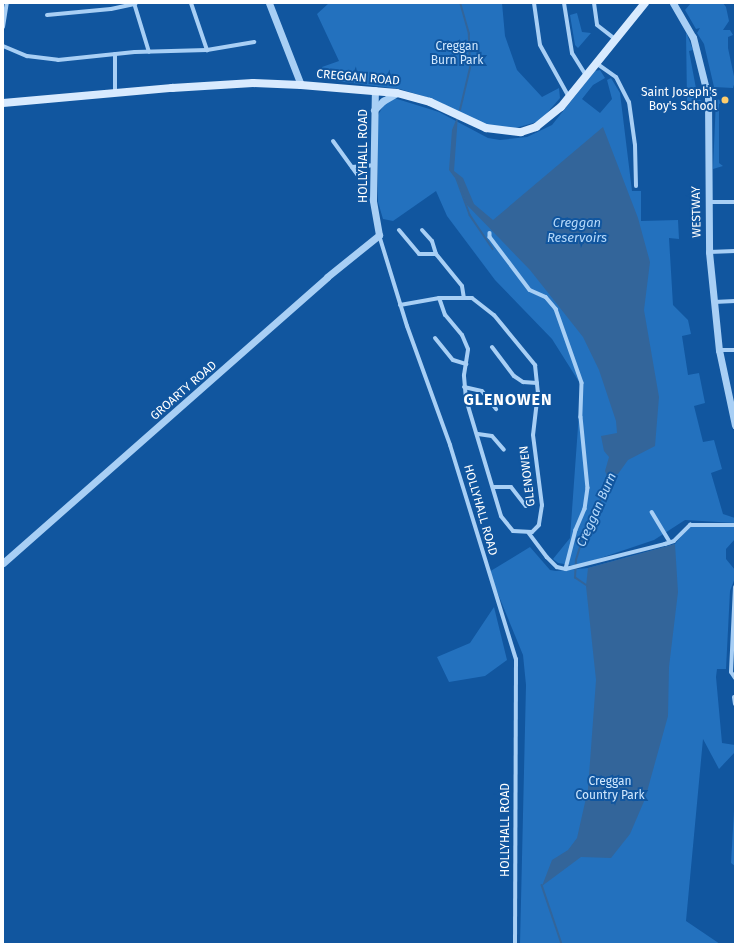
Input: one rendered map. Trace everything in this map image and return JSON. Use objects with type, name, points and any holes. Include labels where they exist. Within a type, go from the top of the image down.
[{"type":"main road","name":"CREGGAN ROAD","points":[[3,103],[115,91],[253,83],[301,85],[397,93],[430,102],[486,128],[508,133],[536,127],[549,119],[570,98],[614,39],[645,3]]},
{"type":"street","points":[[3,27],[7,3]]},
{"type":"street","points":[[190,3],[207,50]]},
{"type":"street","points":[[269,3],[301,85]]},
{"type":"street","points":[[534,3],[540,44],[570,98]]},
{"type":"street","points":[[564,3],[572,53],[586,76]]},
{"type":"street","points":[[594,3],[597,25],[614,39]]},
{"type":"street","name":"WESTWAY","points":[[673,3],[693,37],[706,84],[707,202],[713,302],[719,350],[732,402],[735,426]]},
{"type":"street","points":[[47,15],[111,10],[135,4],[149,52]]},
{"type":"street","points":[[3,46],[43,59],[207,50],[254,42]]},
{"type":"street","points":[[115,91],[116,54]]},
{"type":"street","points":[[596,62],[616,77],[629,102],[635,145],[636,186]]},
{"type":"street","name":"HOLLYHALL ROAD","points":[[375,90],[373,200],[379,235],[400,305],[450,446],[516,659],[515,944]]},
{"type":"street","points":[[374,110],[383,101],[397,93]]},
{"type":"street","points":[[333,141],[359,177]]},
{"type":"street","points":[[352,168],[373,166]]},
{"type":"street","points":[[707,202],[735,202]]},
{"type":"street","points":[[399,230],[419,254],[436,254]]},
{"type":"street","points":[[422,230],[432,241],[436,254],[462,286],[464,298]]},
{"type":"street","points":[[490,233],[490,237],[530,290],[546,297],[556,309],[582,383],[581,417],[588,488],[585,509],[576,530],[566,569]]},
{"type":"street","name":"GROARTY ROAD","points":[[3,563],[327,277],[379,235]]},
{"type":"street","points":[[709,252],[735,251]]},
{"type":"street","points":[[439,298],[445,315],[465,342],[468,349],[464,387],[493,487],[506,525],[516,532],[530,533],[546,557],[557,567],[566,569],[578,567],[670,542],[690,525],[735,525]]},
{"type":"street","name":"GLENOWEN","points":[[400,305],[439,298],[464,298],[481,303],[494,315],[535,365],[537,383],[533,435],[542,505],[539,525],[530,533]]},
{"type":"street","points":[[713,302],[735,301]]},
{"type":"street","points":[[435,338],[453,360],[466,364]]},
{"type":"street","points":[[492,347],[514,376],[523,382],[537,383]]},
{"type":"street","points":[[719,350],[735,350]]},
{"type":"street","points":[[464,387],[482,391],[496,409]]},
{"type":"street","points":[[478,434],[492,436],[504,450]]},
{"type":"street","points":[[493,487],[511,487],[526,506]]},
{"type":"street","points":[[652,512],[670,542]]},
{"type":"street","points":[[735,587],[731,672],[735,678]]},
{"type":"street","points":[[735,699],[735,704]]},
{"type":"green space","name":"Creggan Burn Park","points":[[329,3],[502,3],[505,36],[517,70],[542,97],[559,88],[560,98],[540,121],[512,129],[488,127],[433,99],[400,89],[328,80],[322,67],[339,61],[317,14]]},
{"type":"green space","points":[[691,3],[723,3],[726,7],[729,21],[723,30],[730,30],[733,35],[728,37],[728,48],[735,81],[733,88],[714,87],[704,44],[697,33],[700,28],[696,29],[685,10]]},
{"type":"green space","points":[[577,13],[582,32],[591,33],[578,48],[575,45],[570,15]]},
{"type":"green space","points":[[686,32],[693,50],[689,51],[698,99],[702,101],[687,101]]},
{"type":"green space","points":[[600,70],[605,78],[593,85],[582,99],[600,113],[612,99],[607,80],[611,78],[620,93],[632,191],[641,191],[641,221],[678,220],[679,239],[669,238],[673,305],[688,320],[691,334],[682,336],[688,375],[699,373],[705,403],[694,406],[703,442],[714,440],[722,469],[711,473],[723,514],[735,518],[735,523],[685,520],[654,540],[577,566],[558,563],[553,559],[570,538],[581,385],[552,339],[495,280],[447,216],[436,191],[393,221],[383,219],[378,202],[377,117],[386,101],[394,98],[439,112],[488,138],[500,140],[527,137],[552,125],[595,71]]},
{"type":"green space","points":[[716,99],[724,101],[719,104],[719,163],[723,166],[713,169]]},
{"type":"green space","name":"Creggan Country Park","points":[[735,526],[735,539],[726,549],[726,559],[735,570],[735,578],[730,591],[726,669],[717,669],[716,677],[722,743],[735,745],[735,752],[719,769],[703,739],[686,921],[720,944],[520,944],[526,685],[523,655],[489,572],[530,547],[550,570],[556,571],[588,568],[675,544],[689,527]]},
{"type":"green space","points":[[494,607],[507,660],[485,676],[449,682],[437,657],[470,643]]},
{"type":"green space","points":[[735,794],[735,866],[731,863]]},
{"type":"water","name":"Creggan Reservoirs","points":[[458,115],[454,171],[463,178],[474,204],[493,220],[603,127],[638,218],[650,262],[644,310],[659,397],[655,446],[628,460],[618,474],[607,476],[605,471],[609,457],[604,451],[601,436],[617,433],[616,421],[599,370],[583,337],[530,270],[467,205],[458,182],[449,170],[452,130]]},
{"type":"water","points":[[675,544],[678,592],[669,667],[668,716],[645,799],[630,834],[611,858],[581,857],[542,886],[552,860],[568,850],[577,838],[588,789],[596,680],[586,586],[588,568]]},
{"type":"waterway","name":"Creggan Burn","points":[[460,3],[469,34],[470,68],[460,110]]},
{"type":"waterway","points":[[457,179],[470,215],[493,249]]},
{"type":"waterway","name":"Creggan Burn","points":[[587,586],[575,578],[576,560],[585,531],[614,473]]},
{"type":"waterway","name":"Creggan Burn","points":[[542,885],[562,944]]},
{"type":"place","name":"Saint Joseph's Boy's School","points":[[725,100]]},
{"type":"district","name":"GLENOWEN","points":[[508,400]]}]
